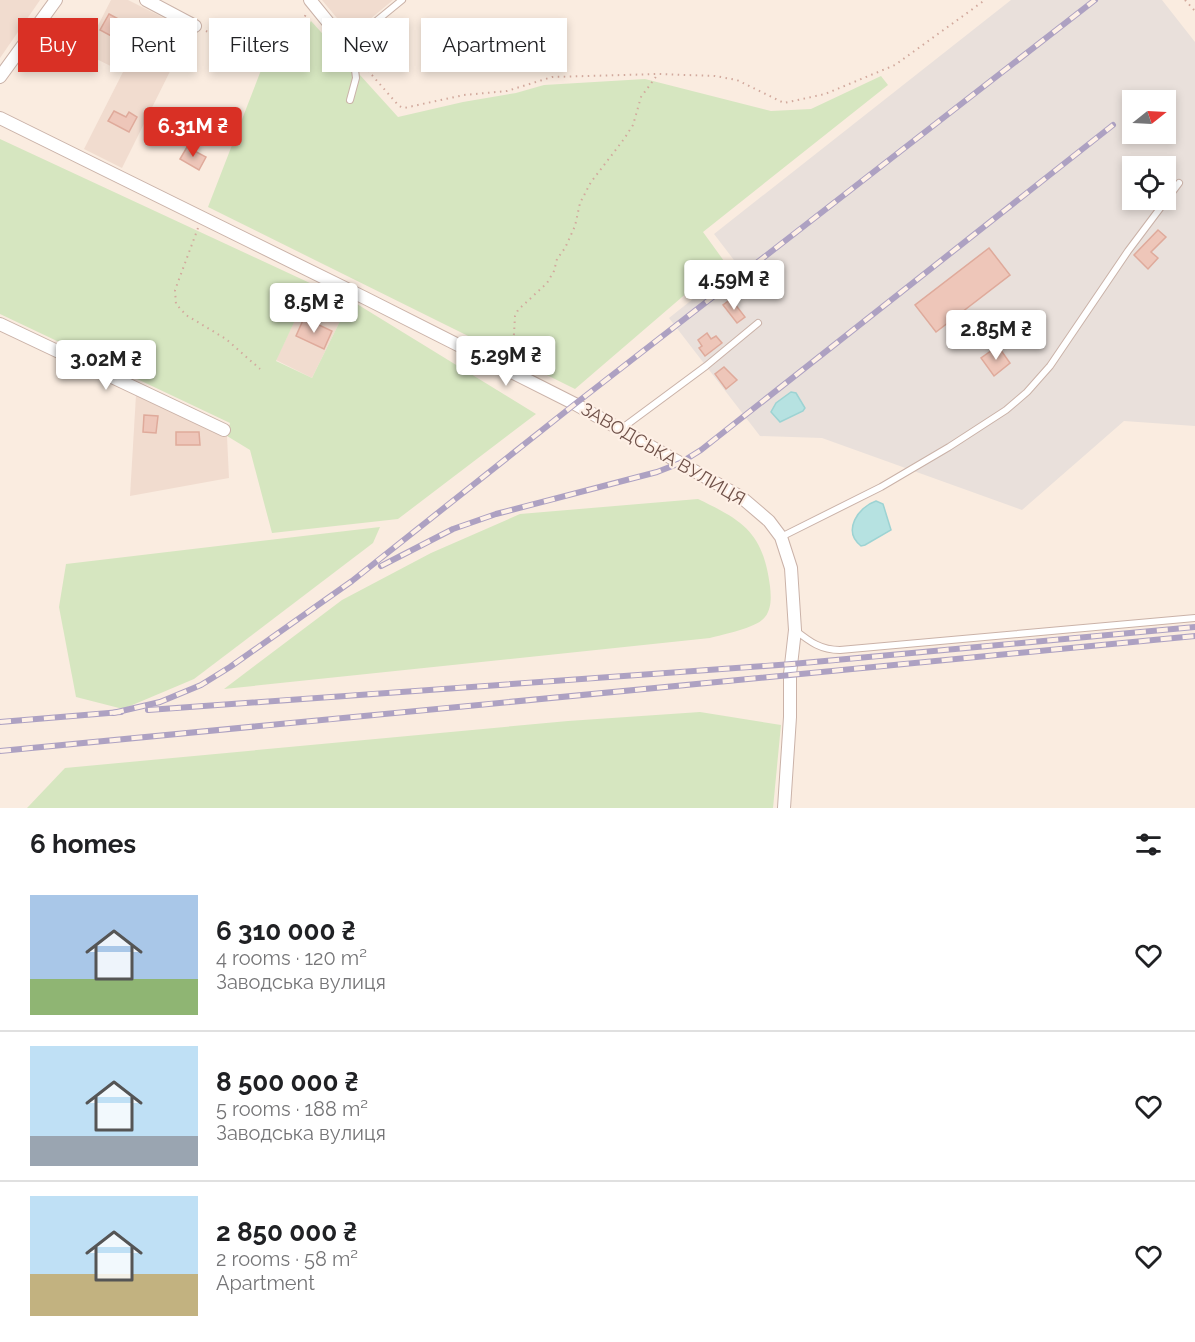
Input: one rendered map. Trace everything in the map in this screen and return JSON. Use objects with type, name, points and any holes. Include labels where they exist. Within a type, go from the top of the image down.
[{"type":"street","points":[[0,77],[56,0]]},
{"type":"street","points":[[146,0],[180,18]]},
{"type":"street","points":[[311,2],[324,18]]},
{"type":"street","name":"ЗАВОДСЬКА ВУЛИЦЯ","points":[[0,118],[503,368],[620,429],[741,497],[764,515],[781,537],[791,568],[795,630],[790,674],[790,717],[784,808]]},
{"type":"street","points":[[0,324],[224,430]]},
{"type":"lane","points":[[383,18],[402,0]]},
{"type":"lane","points":[[350,100],[356,78],[355,72]]},
{"type":"lane","points":[[781,537],[881,486],[929,458],[1005,410],[1027,392],[1050,366],[1128,251],[1179,183]]},
{"type":"lane","points":[[620,429],[706,366],[758,323]]},
{"type":"lane","points":[[795,630],[821,648],[840,650],[1195,618]]},
{"type":"path","points":[[370,72],[399,106],[404,108],[464,95],[507,91],[552,76],[658,74],[715,76],[737,80],[784,103],[825,94],[895,65],[985,0]]},
{"type":"path","points":[[1185,0],[1195,11]]},
{"type":"path","points":[[197,27],[236,45],[266,51],[278,50],[290,43],[297,33],[311,2]]},
{"type":"path","points":[[503,368],[514,334],[515,316],[518,310],[550,277],[575,226],[580,202],[591,182],[633,125],[641,97],[658,74]]},
{"type":"path","points":[[202,217],[175,290],[176,304],[186,315],[226,339],[260,369]]},
{"type":"shaded area","points":[[0,0],[40,0],[28,18],[18,18],[18,32],[0,58]]},
{"type":"shaded area","points":[[111,0],[128,0],[164,18],[110,18],[110,66],[98,60],[98,26]]},
{"type":"shaded area","points":[[322,0],[393,0],[371,18],[337,18]]},
{"type":"shaded area","points":[[1011,0],[1162,0],[1195,42],[1195,426],[1124,421],[1022,510],[822,438],[760,436],[669,318],[737,264],[714,234]]},
{"type":"shaded area","points":[[123,72],[170,72],[122,168],[84,149]]},
{"type":"shaded area","points":[[305,299],[342,317],[312,378],[276,360]]},
{"type":"shaded area","points":[[136,395],[227,436],[229,478],[130,496]]},
{"type":"green space","points":[[311,21],[322,33],[322,72],[357,72],[398,117],[516,93],[544,85],[645,79],[771,111],[811,109],[881,76],[888,85],[703,232],[724,261],[575,389],[208,207],[260,72],[310,72]]},
{"type":"green space","points":[[0,139],[312,284],[276,361],[312,378],[352,301],[536,414],[398,519],[272,533],[250,450],[227,436],[230,423],[0,314]]},
{"type":"green space","points":[[698,499],[739,522],[749,531],[762,553],[770,586],[770,606],[761,621],[748,627],[710,638],[224,689],[342,600],[431,553],[520,514]]},
{"type":"green space","points":[[380,527],[373,543],[194,679],[123,709],[76,697],[59,607],[66,564]]},
{"type":"green space","points":[[700,712],[781,725],[773,808],[27,808],[65,768],[568,721]]},
{"type":"water","points":[[791,392],[796,393],[805,408],[780,422],[771,412],[776,403]]},
{"type":"water","points":[[876,501],[883,504],[891,530],[861,546],[855,540],[853,533],[855,520],[863,508]]},
{"type":"building","points":[[109,14],[116,18],[110,18],[110,35],[100,30]]},
{"type":"building","points":[[114,111],[126,117],[129,112],[137,117],[129,132],[108,121]]},
{"type":"building","points":[[187,147],[206,157],[199,170],[180,159]]},
{"type":"building","points":[[1158,230],[1166,237],[1151,252],[1158,258],[1148,269],[1134,255]]},
{"type":"building","points":[[989,248],[1010,275],[936,332],[915,305]]},
{"type":"building","points":[[731,299],[745,317],[737,323],[723,305]]},
{"type":"building","points":[[304,318],[332,331],[324,349],[296,336]]},
{"type":"building","points":[[707,333],[711,339],[716,336],[722,343],[705,356],[699,348],[702,346],[698,340]]},
{"type":"building","points":[[998,346],[1010,363],[994,376],[981,358]]},
{"type":"building","points":[[724,367],[737,380],[726,389],[715,374]]},
{"type":"building","points":[[144,415],[158,416],[156,433],[143,432]]},
{"type":"building","points":[[176,432],[199,432],[200,445],[176,445]]},
{"type":"railway","points":[[113,713],[160,702],[201,685],[352,581],[575,404],[1095,0]]},
{"type":"railway","points":[[381,566],[453,529],[496,514],[657,472],[680,463],[701,450],[1113,125]]},
{"type":"railway","points":[[148,710],[792,664],[1195,627]]},
{"type":"railway","points":[[0,751],[1195,636]]},
{"type":"railway","points":[[0,722],[121,712]]}]
